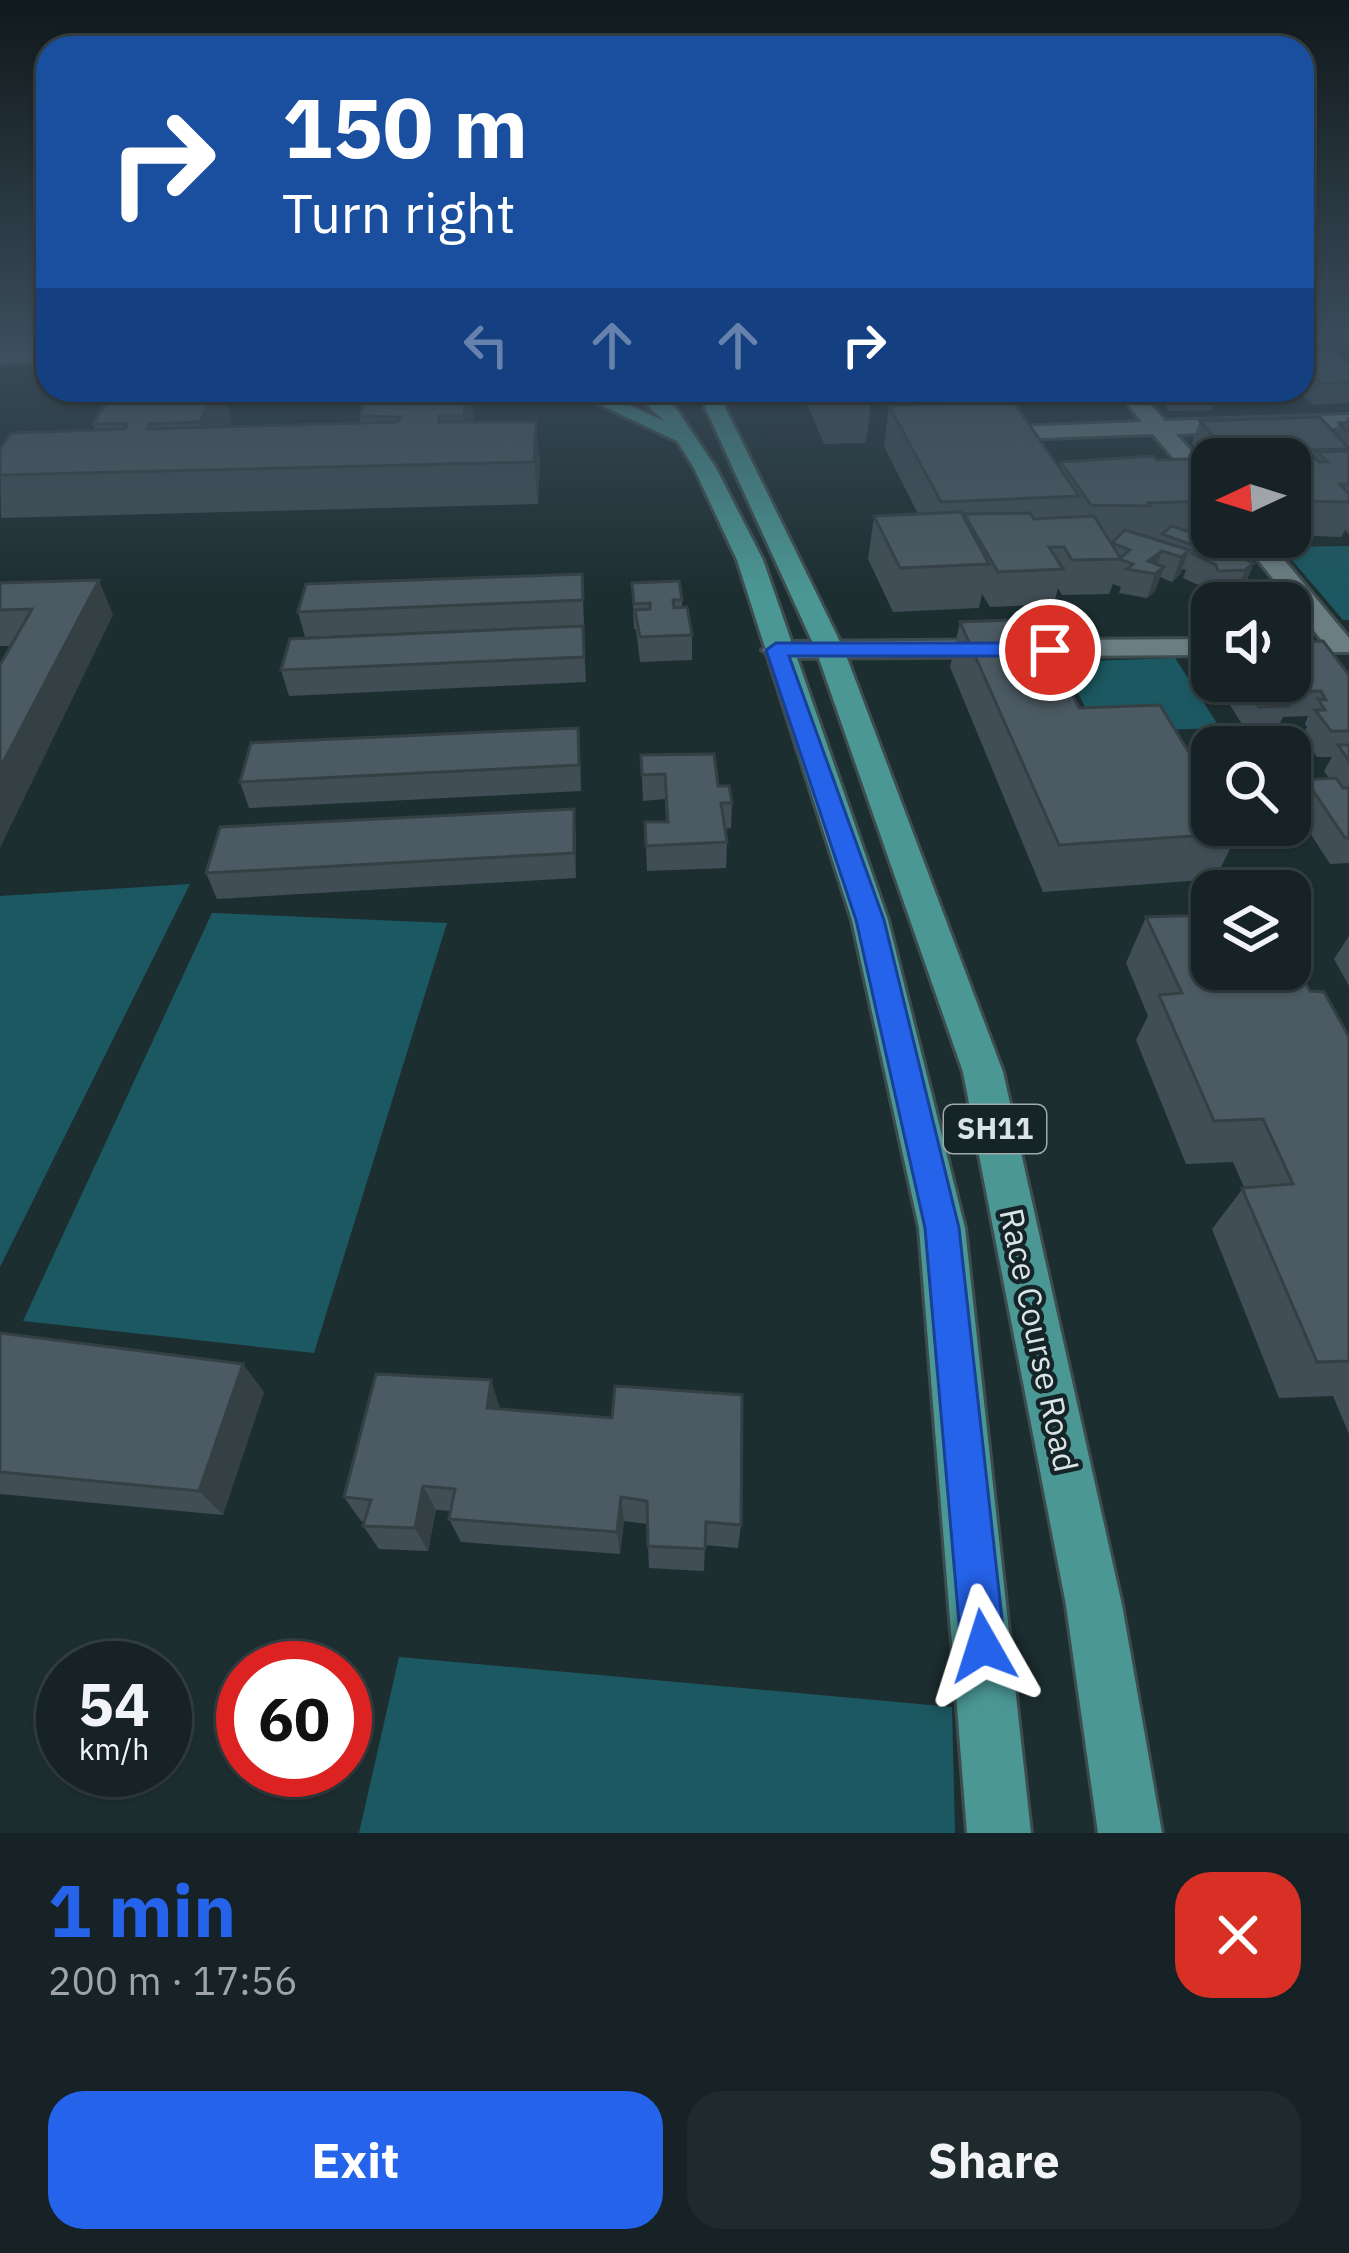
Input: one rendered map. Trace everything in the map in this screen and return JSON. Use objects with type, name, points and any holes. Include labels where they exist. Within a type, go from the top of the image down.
[{"type":"main road","points":[[650,423],[686,439]]},
{"type":"main road","name":"SH11","points":[[676,423],[750,560],[776,650],[870,920],[942,1228],[999,1833]]},
{"type":"main road","name":"Race Course Road","points":[[722,423],[830,650],[983,1072],[1094,1605],[1130,1833]]},
{"type":"street","points":[[1157,423],[1191,463]]},
{"type":"street","points":[[970,435],[1308,423]]},
{"type":"street","points":[[1267,558],[1349,682]]},
{"type":"street","points":[[776,650],[1191,647]]},
{"type":"shaded area","points":[[1349,546],[1349,620],[1343,620],[1290,558],[1311,558],[1311,547]]},
{"type":"shaded area","points":[[1175,658],[1191,683],[1191,702],[1203,702],[1219,726],[1099,732],[1061,662]]},
{"type":"shaded area","points":[[190,884],[0,1267],[0,896]]},
{"type":"shaded area","points":[[212,913],[447,923],[314,1353],[23,1321]]},
{"type":"shaded area","points":[[399,1657],[952,1707],[955,1833],[359,1833],[367,1797],[372,1797],[372,1776]]},
{"type":"building","points":[[186,423],[150,424],[147,429],[536,423],[534,462],[0,475],[0,449],[11,433],[125,429],[127,424],[93,424]]},
{"type":"building","points":[[898,423],[1028,423],[1079,496],[941,502]]},
{"type":"building","points":[[1201,423],[1325,423],[1349,449],[1311,450],[1311,438],[1215,438]]},
{"type":"building","points":[[1349,451],[1349,484],[1340,484],[1349,502],[1311,501],[1311,454],[1319,462],[1328,462],[1317,452]]},
{"type":"building","points":[[1153,456],[1157,460],[1188,459],[1191,502],[1091,505],[1061,462]]},
{"type":"building","points":[[961,512],[989,564],[900,568],[874,516]]},
{"type":"building","points":[[1030,513],[1034,519],[1094,516],[1121,559],[1072,560],[1064,547],[1049,547],[1063,569],[998,572],[964,514]]},
{"type":"building","points":[[1172,526],[1191,532],[1191,544],[1162,534]]},
{"type":"building","points":[[1125,530],[1189,550],[1181,557],[1162,551],[1148,561],[1164,567],[1155,574],[1127,569],[1133,564],[1119,559],[1130,550],[1112,543]]},
{"type":"building","points":[[1202,558],[1242,558],[1254,563],[1245,570],[1218,571]]},
{"type":"building","points":[[582,574],[583,600],[298,612],[306,584]]},
{"type":"building","points":[[99,580],[0,768],[0,665],[32,609],[0,610],[0,583]]},
{"type":"building","points":[[679,581],[682,600],[673,600],[674,608],[687,607],[692,635],[640,637],[635,610],[650,609],[650,603],[634,604],[632,583]]},
{"type":"building","points":[[1036,619],[1079,708],[1160,705],[1191,756],[1191,836],[1059,845],[960,622]]},
{"type":"building","points":[[583,626],[584,657],[281,670],[290,639]]},
{"type":"building","points":[[1311,641],[1323,641],[1349,675],[1349,731],[1331,731],[1315,710],[1325,710],[1318,699],[1326,700],[1321,691],[1311,691]]},
{"type":"building","points":[[1256,702],[1285,702],[1288,706],[1259,707]]},
{"type":"building","points":[[578,728],[579,765],[240,782],[251,743]]},
{"type":"building","points":[[714,754],[718,786],[729,786],[732,803],[721,803],[727,842],[646,846],[645,822],[668,822],[665,774],[642,775],[641,755]]},
{"type":"building","points":[[1336,778],[1343,788],[1349,788],[1349,838],[1311,787],[1311,780]]},
{"type":"building","points":[[574,809],[574,853],[206,873],[220,827]]},
{"type":"building","points":[[1191,916],[1191,990],[1324,992],[1349,1037],[1349,1361],[1317,1362],[1242,1188],[1293,1184],[1263,1119],[1214,1121],[1159,995],[1182,993],[1146,917]]},
{"type":"building","points":[[0,1333],[243,1364],[199,1491],[0,1472]]},
{"type":"building","points":[[376,1374],[491,1380],[487,1408],[612,1418],[615,1386],[742,1395],[741,1525],[706,1522],[705,1549],[648,1546],[647,1501],[621,1497],[617,1532],[449,1519],[455,1489],[423,1486],[415,1528],[363,1526],[371,1500],[344,1497]]},
{"type":"route","points":[[983,1646],[942,1228],[870,920],[776,650],[1050,650]]}]
